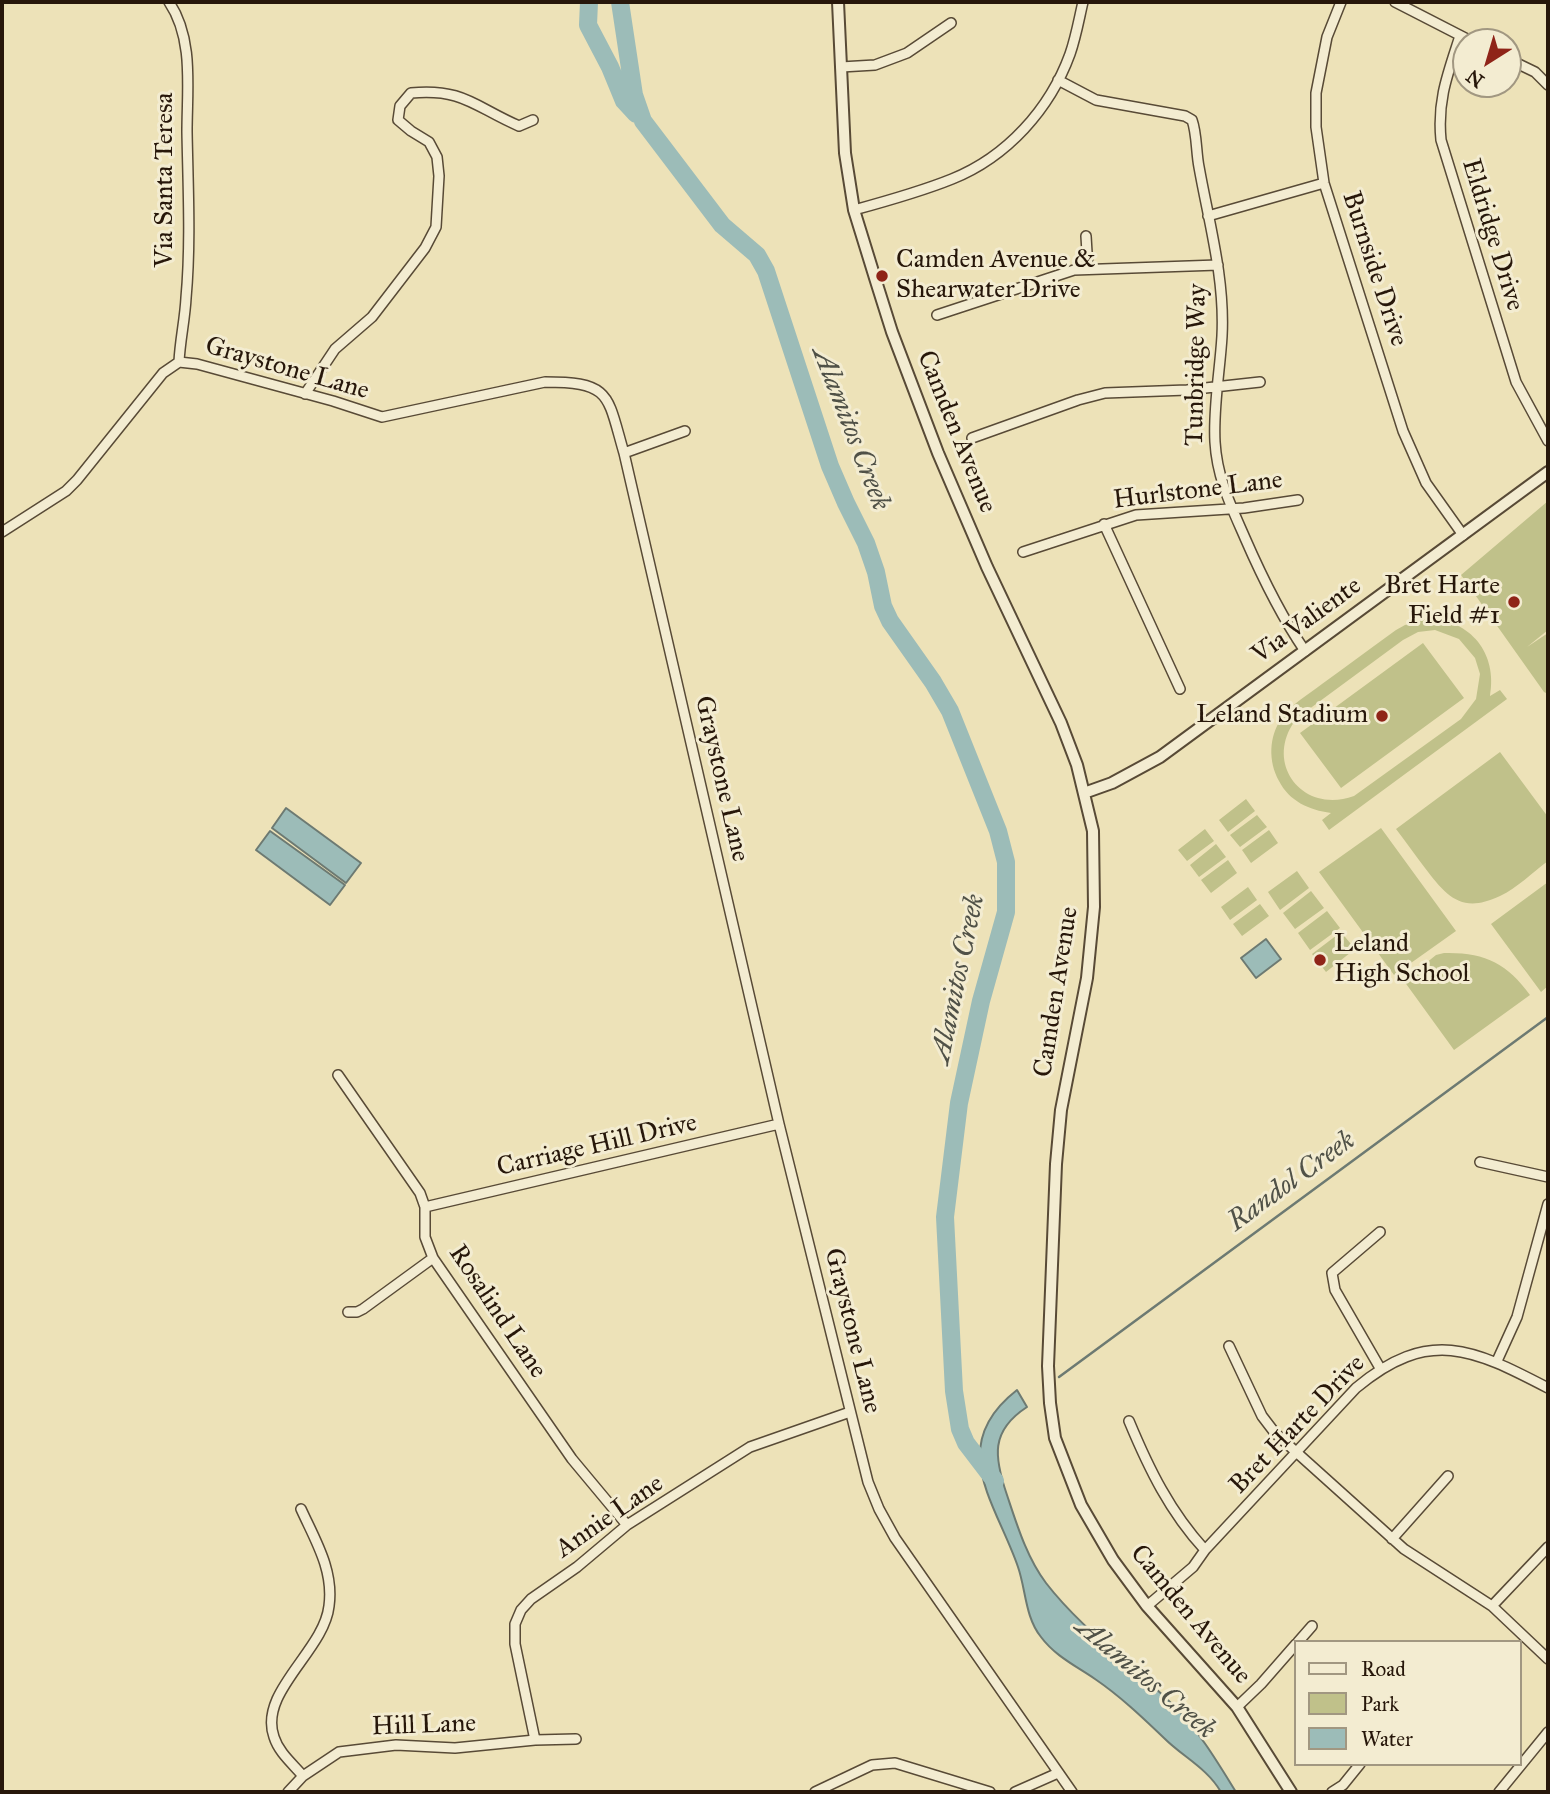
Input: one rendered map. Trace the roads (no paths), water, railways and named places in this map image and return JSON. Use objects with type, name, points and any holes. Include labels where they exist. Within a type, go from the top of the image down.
[{"type":"street","name":"Via Santa Teresa","points":[[169,2],[183,31],[186,70],[188,241],[186,299],[178,362]]},
{"type":"street","name":"Camden Avenue","points":[[838,2],[845,153],[854,210],[892,332],[938,453],[987,567],[1061,723],[1084,793],[1095,845],[1094,907],[1087,978],[1059,1121],[1048,1366],[1055,1438],[1082,1506],[1113,1560],[1147,1606],[1237,1707],[1291,1792]]},
{"type":"street","points":[[854,210],[952,179],[981,164],[1014,139],[1031,121],[1058,80],[1073,45],[1083,2]]},
{"type":"street","name":"Burnside Drive","points":[[1341,2],[1327,37],[1316,93],[1316,127],[1324,183],[1403,431],[1426,483],[1463,535]]},
{"type":"street","points":[[1395,2],[1452,32]]},
{"type":"street","points":[[841,67],[875,65],[907,53],[951,23]]},
{"type":"street","name":"Eldridge Drive","points":[[1452,61],[1440,99],[1438,119],[1441,139],[1516,382],[1548,441]]},
{"type":"street","points":[[1522,66],[1535,72],[1548,85]]},
{"type":"street","name":"Tunbridge Way","points":[[1058,80],[1096,100],[1185,116],[1192,120],[1223,305],[1215,442],[1221,480],[1258,569],[1305,651]]},
{"type":"street","points":[[305,394],[335,349],[372,317],[425,248],[436,227],[439,176],[437,157],[429,142],[398,120],[400,106],[411,93],[434,91],[453,93],[519,126],[533,120]]},
{"type":"street","points":[[1208,216],[1324,183]]},
{"type":"street","points":[[1086,236],[1088,269]]},
{"type":"street","points":[[937,316],[1074,270],[1218,265]]},
{"type":"street","name":"Graystone Lane","points":[[2,532],[65,491],[77,480],[163,373],[178,362],[197,364],[382,417],[545,382],[572,382],[600,391],[610,406],[624,453],[779,1125],[868,1482],[895,1538],[1072,1792]]},
{"type":"street","points":[[972,438],[1105,393],[1187,390],[1260,382]]},
{"type":"street","points":[[624,453],[685,431]]},
{"type":"street","name":"Via Valiente","points":[[1084,793],[1112,783],[1160,757],[1548,472]]},
{"type":"street","name":"Hurlstone Lane","points":[[1023,552],[1136,515],[1298,500]]},
{"type":"street","points":[[1104,524],[1180,689]]},
{"type":"street","name":"Rosalind Lane","points":[[338,1075],[420,1193],[425,1207],[425,1237],[433,1258],[572,1459],[627,1525]]},
{"type":"street","name":"Carriage Hill Drive","points":[[425,1207],[779,1125]]},
{"type":"street","points":[[1480,1161],[1548,1177]]},
{"type":"street","points":[[1497,1361],[1517,1317],[1548,1203]]},
{"type":"street","points":[[1380,1232],[1332,1272],[1335,1290],[1380,1368]]},
{"type":"street","points":[[348,1312],[363,1309],[433,1258]]},
{"type":"street","points":[[1229,1346],[1262,1416],[1275,1433],[1392,1539],[1492,1606],[1548,1659]]},
{"type":"street","name":"Bret Harte Drive","points":[[1147,1606],[1193,1567],[1205,1550],[1356,1388],[1380,1368],[1408,1355],[1440,1350],[1468,1352],[1497,1361],[1548,1388]]},
{"type":"street","name":"Annie Lane","points":[[535,1740],[514,1644],[514,1624],[531,1599],[577,1567],[627,1525],[750,1447],[850,1412]]},
{"type":"street","points":[[1129,1421],[1149,1469],[1183,1526],[1205,1550]]},
{"type":"street","points":[[1392,1539],[1448,1476]]},
{"type":"street","points":[[301,1508],[325,1558],[330,1606],[319,1635],[278,1698],[271,1718],[273,1736],[279,1749],[303,1776]]},
{"type":"street","points":[[1492,1606],[1548,1547]]},
{"type":"street","points":[[1300,1640],[1312,1626]]},
{"type":"street","points":[[1237,1707],[1262,1684],[1294,1647]]},
{"type":"street","points":[[1522,1764],[1548,1732]]},
{"type":"street","name":"Hill Lane","points":[[288,1792],[303,1776],[340,1752],[396,1745],[455,1748],[576,1739]]},
{"type":"street","points":[[815,1792],[872,1765],[895,1763],[990,1792]]},
{"type":"street","points":[[1332,1792],[1343,1785],[1358,1766]]},
{"type":"street","points":[[1499,1792],[1520,1766]]},
{"type":"street","points":[[1015,1792],[1058,1773]]},
{"type":"water","points":[[286,808],[361,863],[346,883],[272,828]]},
{"type":"water","points":[[270,831],[345,885],[330,905],[256,850]]},
{"type":"water","points":[[1266,939],[1281,959],[1256,978],[1241,958]]},
{"type":"water","points":[[1017,1390],[1027,1407],[1015,1416],[1001,1435],[998,1446],[999,1469],[1033,1563],[1046,1583],[1076,1617],[1186,1719],[1236,1792],[1221,1792],[1202,1769],[1171,1745],[1113,1692],[1053,1650],[1036,1629],[1018,1567],[989,1498],[982,1476],[980,1454],[984,1432],[995,1411]]},
{"type":"waterway","points":[[589,2],[588,25],[624,101],[636,114]]},
{"type":"waterway","name":"Alamitos Creek","points":[[620,2],[634,95],[643,121],[722,225],[757,255],[766,271],[830,466],[866,543],[883,606],[890,621],[950,711],[998,831],[1006,862],[1006,912],[981,1001],[959,1103],[945,1217],[954,1391],[960,1429],[966,1443],[995,1481]]},
{"type":"waterway","name":"Randol Creek","points":[[1059,1377],[1548,1017]]},
{"type":"place","name":"Camden Avenue & Shearwater Drive","points":[[882,276]]},
{"type":"place","name":"Bret Harte Field #1","points":[[1514,602]]},
{"type":"place","name":"Leland Stadium","points":[[1382,716]]},
{"type":"place","name":"Leland High School","points":[[1320,960]]}]
